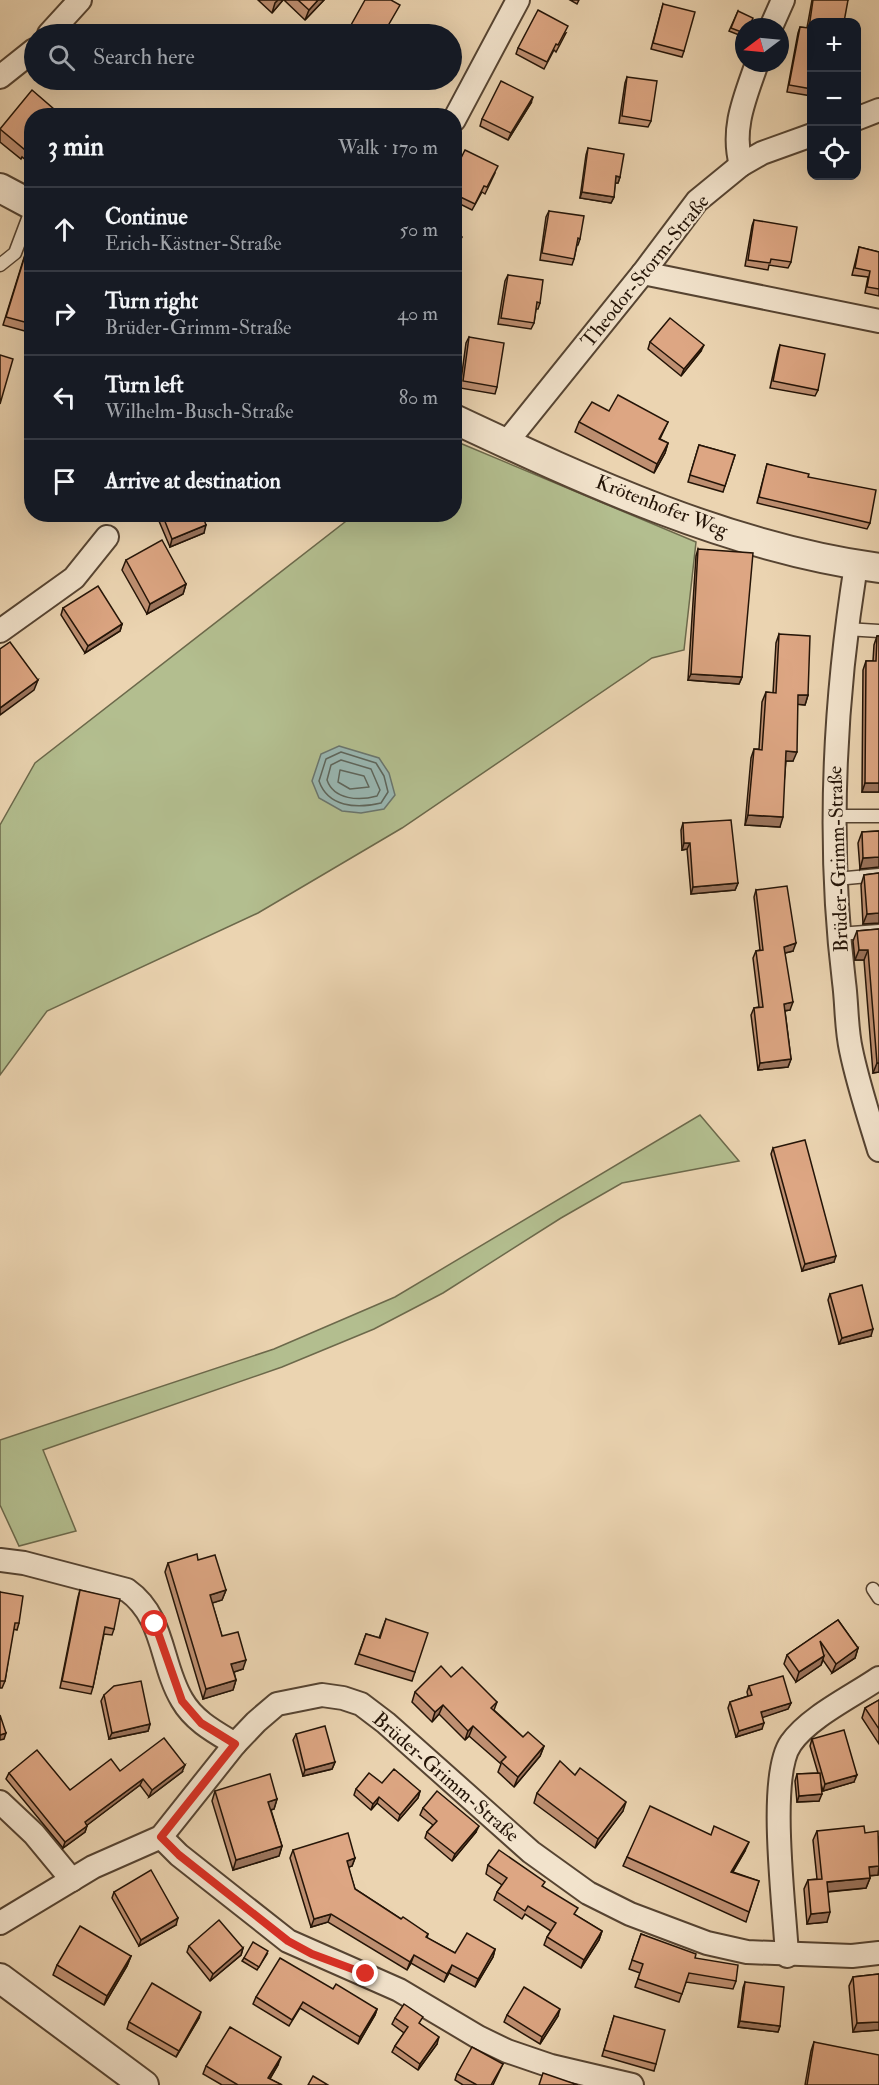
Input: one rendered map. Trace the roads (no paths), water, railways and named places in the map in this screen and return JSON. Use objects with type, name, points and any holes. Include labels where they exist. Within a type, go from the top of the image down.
[{"type":"street","points":[[59,24],[80,0]]},
{"type":"street","points":[[460,108],[518,0]]},
{"type":"street","points":[[775,18],[783,0]]},
{"type":"street","points":[[0,77],[24,58]]},
{"type":"street","points":[[741,165],[736,145],[738,118],[754,72]]},
{"type":"street","points":[[861,117],[879,110]]},
{"type":"street","name":"Theodor-Storm-Straße","points":[[506,443],[643,273],[697,201],[741,165],[762,153],[807,137]]},
{"type":"street","points":[[0,188],[24,202]]},
{"type":"street","points":[[643,273],[879,321]]},
{"type":"street","name":"Krötenhofer Weg","points":[[462,423],[697,523],[772,545],[867,566]]},
{"type":"street","points":[[0,631],[74,578],[107,537]]},
{"type":"street","name":"Brüder-Grimm-Straße","points":[[867,566],[846,629],[838,701],[834,816],[838,934],[850,1047],[872,1105],[879,1150]]},
{"type":"street","points":[[0,1560],[24,1563],[127,1590],[139,1599],[155,1624],[182,1701],[201,1723],[235,1744]]},
{"type":"street","points":[[787,1956],[777,1789],[784,1754],[802,1730],[879,1678]]},
{"type":"street","name":"Brüder-Grimm-Straße","points":[[0,1923],[93,1867],[161,1837],[235,1744],[256,1722],[277,1704],[322,1695],[361,1704],[386,1723],[531,1852],[588,1893],[630,1914],[707,1942],[747,1952],[787,1956],[852,1956],[879,1953]]},
{"type":"street","points":[[0,1802],[34,1834],[72,1880]]},
{"type":"street","points":[[161,1837],[264,1925],[296,1946],[377,1979],[507,2051],[551,2066],[632,2085]]},
{"type":"street","points":[[0,1978],[144,2085]]},
{"type":"lane","points":[[0,265],[15,254],[24,229]]},
{"type":"lane","points":[[846,629],[879,631]]},
{"type":"lane","points":[[834,816],[879,816]]},
{"type":"lane","points":[[836,879],[879,875]]},
{"type":"lane","points":[[838,934],[879,931]]},
{"type":"water","points":[[339,746],[379,758],[389,773],[395,795],[384,809],[361,813],[342,811],[319,798],[312,781],[321,754]]}]
